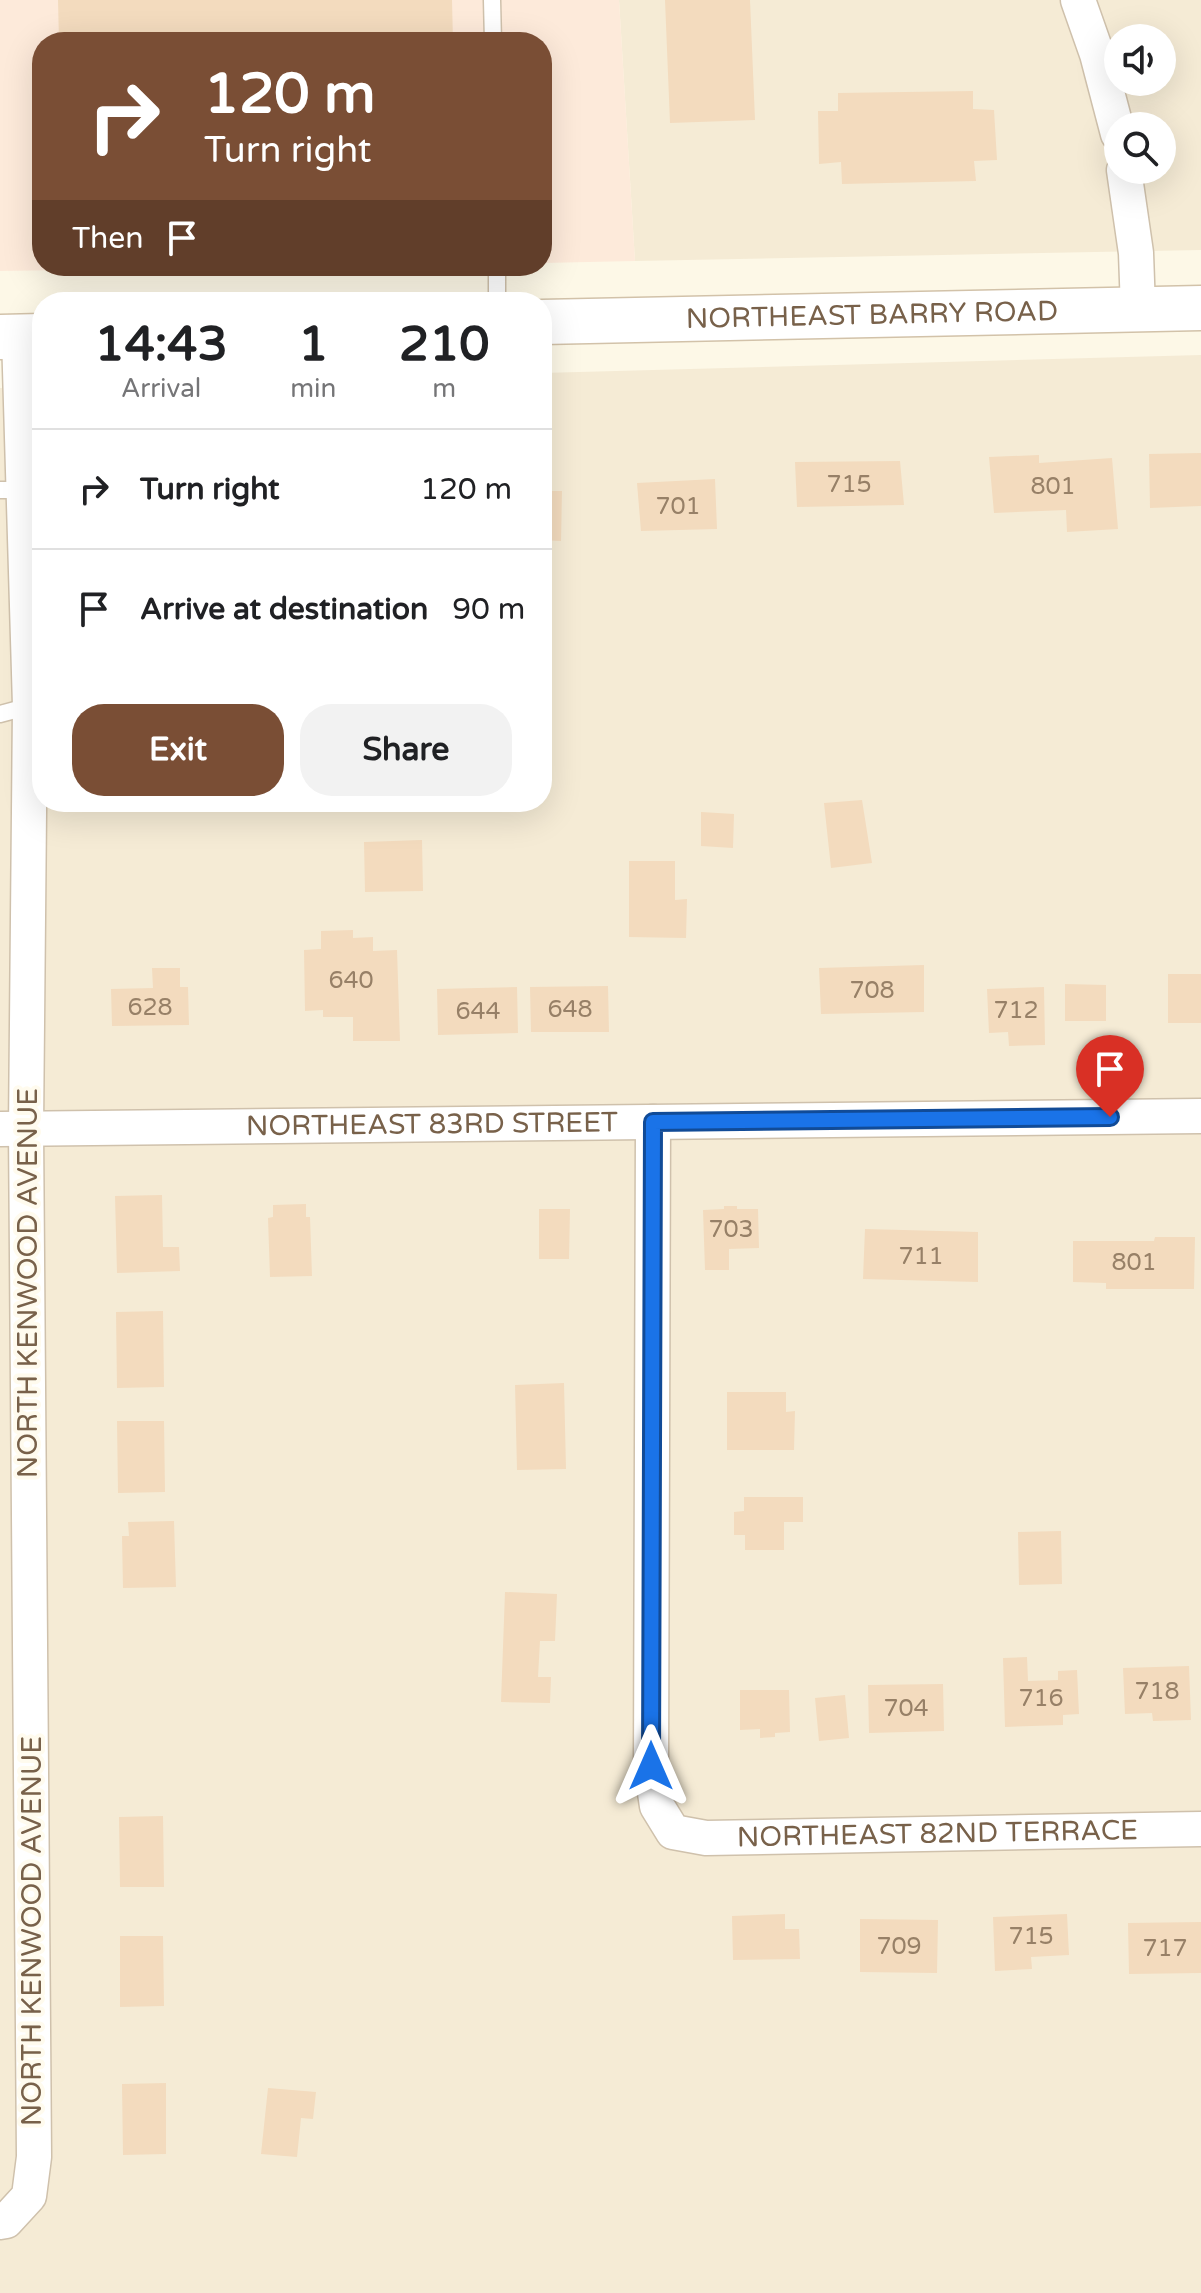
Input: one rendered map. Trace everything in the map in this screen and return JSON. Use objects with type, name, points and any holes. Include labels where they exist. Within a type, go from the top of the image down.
[{"type":"main road","name":"NORTHEAST BARRY ROAD","points":[[552,322],[1201,308]]},
{"type":"street","points":[[1078,0],[1112,112]]},
{"type":"street","points":[[1126,184],[1136,253],[1138,309]]},
{"type":"street","name":"NORTH KENWOOD AVENUE","points":[[3,2221],[29,2196],[34,2157],[13,1129],[15,710],[12,490],[20,336]]},
{"type":"street","name":"NORTHEAST 83RD STREET","points":[[13,1129],[1201,1116]]},
{"type":"street","name":"NORTHEAST 82ND TERRACE","points":[[653,1122],[651,1766],[657,1806],[673,1832],[706,1838],[1201,1829]]},
{"type":"lane","points":[[492,0],[493,32]]},
{"type":"shaded area","points":[[0,0],[619,0],[635,261],[552,263],[552,32],[32,32],[32,271],[0,271]]},
{"type":"shaded area","points":[[619,0],[1201,0],[1201,250],[635,261]]},
{"type":"shaded area","points":[[1201,355],[1201,2293],[0,2293],[0,388],[32,387],[32,812],[552,812],[552,373]]},
{"type":"building","points":[[58,0],[452,0],[453,32],[59,32]]},
{"type":"building","points":[[665,0],[750,0],[755,120],[670,123]]},
{"type":"building","points":[[973,91],[973,109],[994,110],[997,160],[974,161],[976,181],[842,184],[841,162],[819,164],[818,111],[838,111],[838,93]]},
{"type":"building","points":[[1201,453],[1201,506],[1150,508],[1149,454]]},
{"type":"building","points":[[1039,455],[1039,463],[1112,458],[1118,529],[1067,532],[1066,510],[994,513],[989,457]]},
{"type":"building","points":[[900,461],[904,505],[797,507],[795,462]]},
{"type":"building","points":[[715,479],[717,529],[641,531],[637,483]]},
{"type":"building","points":[[552,491],[562,491],[561,541],[552,541]]},
{"type":"building","points":[[862,800],[872,863],[831,868],[824,803]]},
{"type":"building","points":[[701,812],[734,814],[733,848],[701,846]]},
{"type":"building","points":[[422,840],[423,891],[365,892],[364,842]]},
{"type":"building","points":[[629,861],[675,861],[675,900],[687,899],[686,938],[629,937]]},
{"type":"building","points":[[353,930],[353,938],[373,937],[373,951],[397,950],[400,1041],[353,1041],[353,1017],[323,1017],[323,1010],[305,1011],[304,950],[321,949],[321,931]]},
{"type":"building","points":[[924,965],[924,1012],[821,1014],[819,968]]},
{"type":"building","points":[[152,968],[180,968],[180,987],[188,987],[189,1025],[112,1026],[111,989],[153,988]]},
{"type":"building","points":[[1168,974],[1201,974],[1201,1023],[1168,1023]]},
{"type":"building","points":[[1065,984],[1106,985],[1106,1021],[1065,1021]]},
{"type":"building","points":[[608,986],[609,1032],[531,1032],[530,987]]},
{"type":"building","points":[[517,987],[518,1033],[438,1035],[437,989]]},
{"type":"building","points":[[1044,987],[1045,1045],[1009,1046],[1008,1032],[989,1033],[987,989]]},
{"type":"building","points":[[162,1195],[163,1247],[179,1247],[180,1271],[117,1273],[115,1196]]},
{"type":"building","points":[[306,1204],[306,1217],[310,1217],[312,1276],[270,1277],[268,1218],[273,1217],[273,1205]]},
{"type":"building","points":[[724,1206],[758,1209],[759,1248],[729,1249],[729,1270],[705,1270],[703,1210],[724,1209]]},
{"type":"building","points":[[539,1209],[570,1209],[569,1259],[539,1259]]},
{"type":"building","points":[[865,1229],[978,1232],[978,1282],[863,1279]]},
{"type":"building","points":[[1155,1237],[1195,1237],[1194,1289],[1106,1289],[1106,1283],[1073,1282],[1073,1241],[1154,1241]]},
{"type":"building","points":[[163,1311],[164,1387],[117,1388],[116,1312]]},
{"type":"building","points":[[564,1383],[566,1469],[517,1470],[515,1385]]},
{"type":"building","points":[[727,1392],[786,1392],[786,1412],[795,1411],[794,1450],[727,1450]]},
{"type":"building","points":[[117,1421],[164,1421],[165,1492],[118,1493]]},
{"type":"building","points":[[744,1497],[803,1497],[803,1522],[784,1522],[784,1550],[745,1550],[745,1535],[734,1535],[734,1512],[744,1511]]},
{"type":"building","points":[[174,1521],[176,1587],[123,1588],[122,1536],[129,1536],[128,1522]]},
{"type":"building","points":[[1061,1531],[1062,1584],[1019,1585],[1018,1532]]},
{"type":"building","points":[[505,1592],[557,1594],[555,1641],[540,1641],[538,1677],[551,1677],[550,1703],[501,1702]]},
{"type":"building","points":[[1027,1657],[1028,1681],[1058,1680],[1058,1671],[1077,1670],[1079,1714],[1063,1715],[1063,1725],[1005,1727],[1003,1658]]},
{"type":"building","points":[[1189,1666],[1191,1720],[1153,1721],[1152,1713],[1125,1714],[1123,1668]]},
{"type":"building","points":[[943,1684],[944,1731],[869,1733],[868,1685]]},
{"type":"building","points":[[740,1690],[789,1690],[790,1732],[760,1738],[760,1729],[740,1730]]},
{"type":"building","points":[[845,1695],[849,1738],[819,1741],[815,1698]]},
{"type":"building","points":[[163,1816],[164,1887],[120,1887],[119,1817]]},
{"type":"building","points":[[785,1914],[785,1929],[799,1929],[800,1959],[733,1960],[732,1916]]},
{"type":"building","points":[[1067,1914],[1069,1955],[1031,1957],[1032,1969],[995,1971],[993,1917]]},
{"type":"building","points":[[860,1919],[938,1920],[937,1973],[860,1972]]},
{"type":"building","points":[[1201,1922],[1201,1973],[1129,1974],[1128,1923]]},
{"type":"building","points":[[120,1936],[163,1936],[164,2006],[120,2007]]},
{"type":"building","points":[[166,2083],[166,2154],[123,2155],[122,2084]]},
{"type":"building","points":[[268,2088],[316,2092],[313,2119],[301,2118],[297,2157],[261,2154]]},
{"type":"route","points":[[651,1766],[653,1122],[1110,1117]]}]
